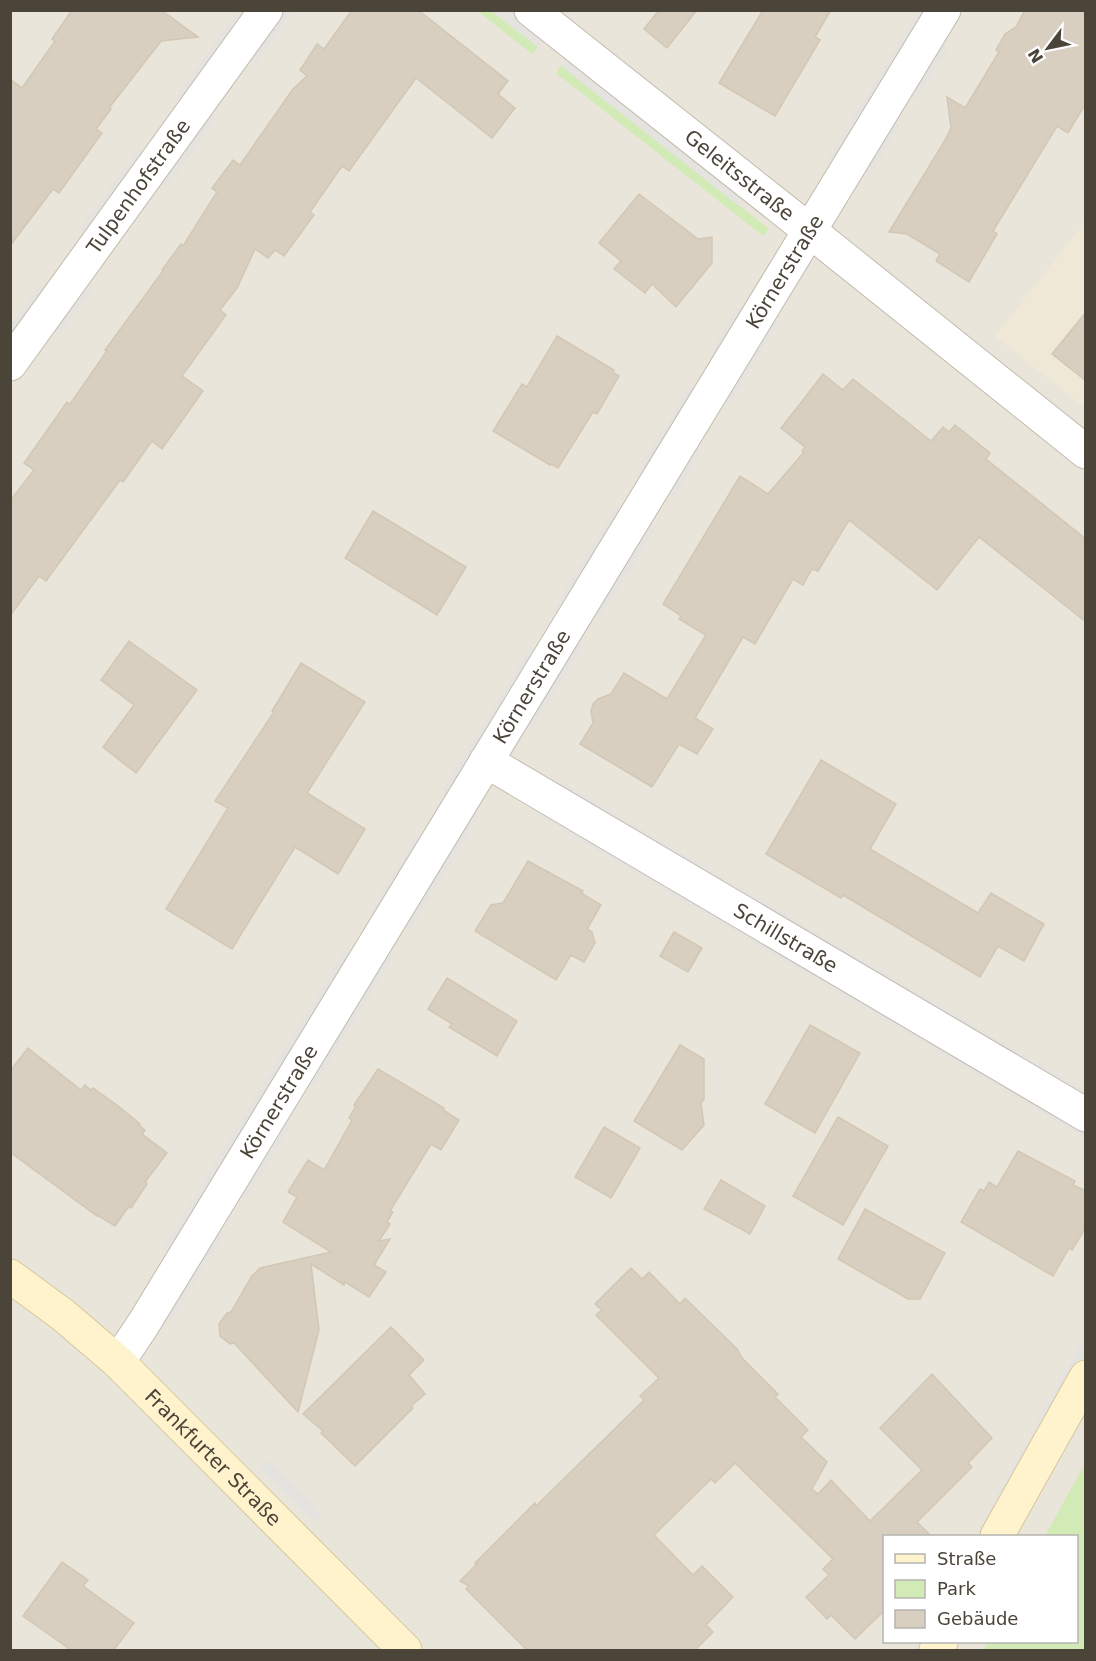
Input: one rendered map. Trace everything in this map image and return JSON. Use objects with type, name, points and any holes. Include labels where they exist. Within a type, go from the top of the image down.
[{"type":"main road","name":"Frankfurter Straße","points":[[10,1276],[63,1315],[118,1362],[405,1650]]},
{"type":"main road","points":[[999,1535],[1086,1377]]},
{"type":"street","name":"Tulpenhofstraße","points":[[10,364],[266,10]]},
{"type":"street","name":"Geleitsstraße","points":[[531,10],[1086,452]]},
{"type":"street","name":"Körnerstraße","points":[[118,1362],[157,1303],[944,10]]},
{"type":"street","name":"Schillstraße","points":[[486,761],[1086,1115]]},
{"type":"shaded area","points":[[11,11],[1085,11],[1085,1650],[11,1650]]},
{"type":"shaded area","points":[[281,11],[294,11],[255,64],[246,58]]},
{"type":"shaded area","points":[[492,11],[512,11],[546,38],[539,47]]},
{"type":"shaded area","points":[[919,11],[931,11],[836,168],[826,162]]},
{"type":"shaded area","points":[[235,15],[244,21],[185,104],[176,97]]},
{"type":"shaded area","points":[[938,43],[948,48],[916,100],[907,94]]},
{"type":"shaded area","points":[[569,55],[746,195],[739,206],[561,66]]},
{"type":"shaded area","points":[[207,112],[216,119],[167,186],[158,179]]},
{"type":"shaded area","points":[[890,121],[900,126],[869,176],[860,170]]},
{"type":"shaded area","points":[[138,149],[148,155],[89,235],[80,229]]},
{"type":"shaded area","points":[[1085,222],[1085,408],[995,336]]},
{"type":"shaded area","points":[[82,284],[92,290],[59,335],[50,328]]},
{"type":"shaded area","points":[[40,285],[49,291],[11,344],[11,325]]},
{"type":"shaded area","points":[[738,307],[747,312],[720,358],[711,353]]},
{"type":"shaded area","points":[[769,317],[778,323],[728,406],[718,400]]},
{"type":"shaded area","points":[[690,386],[700,392],[645,482],[635,476]]},
{"type":"shaded area","points":[[691,446],[701,452],[674,497],[664,492]]},
{"type":"shaded area","points":[[616,507],[625,513],[563,614],[554,609]]},
{"type":"shaded area","points":[[646,520],[656,527],[599,620],[589,613]]},
{"type":"shaded area","points":[[573,639],[583,645],[531,730],[520,724]]},
{"type":"shaded area","points":[[531,647],[541,652],[452,798],[442,792]]},
{"type":"shaded area","points":[[558,780],[1085,1091],[1085,1105],[551,790]]},
{"type":"shaded area","points":[[541,803],[1085,1124],[1085,1138],[535,814]]},
{"type":"shaded area","points":[[467,812],[478,817],[410,930],[399,923]]},
{"type":"shaded area","points":[[416,837],[426,842],[380,917],[371,912]]},
{"type":"shaded area","points":[[347,947],[357,953],[172,1255],[162,1249]]},
{"type":"shaded area","points":[[383,952],[393,958],[313,1087],[303,1081]]},
{"type":"shaded area","points":[[279,1119],[290,1126],[245,1200],[234,1193]]},
{"type":"shaded area","points":[[213,1227],[224,1234],[172,1319],[160,1311]]},
{"type":"shaded area","points":[[1085,1335],[1085,1359],[990,1535],[976,1535]]},
{"type":"shaded area","points":[[268,1459],[322,1514],[314,1522],[260,1468]]},
{"type":"green space","points":[[482,10],[491,11],[538,47],[532,54],[480,13]]},
{"type":"green space","points":[[561,65],[769,229],[763,236],[556,73]]},
{"type":"green space","points":[[1085,1463],[1085,1650],[983,1650],[987,1643],[1078,1643],[1078,1535],[1046,1535]]},
{"type":"building","points":[[72,10],[161,10],[198,37],[161,41],[109,108],[111,109],[96,129],[102,133],[59,193],[53,189],[10,246],[10,79],[22,88],[55,41],[52,39]]},
{"type":"building","points":[[352,10],[418,10],[508,81],[498,94],[515,108],[492,138],[416,78],[349,171],[342,166],[310,212],[314,215],[284,256],[275,250],[268,258],[255,249],[237,288],[220,310],[226,315],[182,376],[203,391],[162,449],[152,441],[123,482],[120,480],[46,581],[39,576],[10,616],[10,501],[34,470],[24,463],[67,402],[70,404],[107,351],[105,350],[181,244],[183,246],[217,192],[212,188],[233,160],[240,165],[293,89],[307,76],[300,70],[317,44],[324,49]]},
{"type":"building","points":[[659,10],[697,10],[667,48],[644,29]]},
{"type":"building","points":[[763,10],[831,10],[815,37],[820,40],[775,116],[719,83]]},
{"type":"building","points":[[1025,10],[1086,10],[1086,103],[1068,133],[1057,126],[993,231],[997,234],[969,282],[936,261],[940,254],[907,234],[889,232],[951,128],[947,97],[965,108],[999,52],[996,50],[1005,34],[1016,27]]},
{"type":"building","points":[[639,194],[698,239],[712,237],[712,263],[676,307],[652,284],[645,293],[614,269],[621,261],[599,243]]},
{"type":"building","points":[[1086,312],[1086,381],[1052,354]]},
{"type":"building","points":[[557,336],[614,370],[613,372],[619,376],[597,414],[593,412],[558,468],[493,431],[522,384],[527,387]]},
{"type":"building","points":[[823,374],[843,390],[853,379],[931,441],[943,427],[949,432],[955,425],[990,453],[986,459],[1086,539],[1086,622],[979,537],[937,590],[849,520],[818,571],[812,569],[803,585],[793,579],[755,644],[743,637],[695,718],[713,729],[697,754],[679,744],[652,787],[580,744],[593,723],[591,711],[593,704],[598,699],[611,694],[624,673],[667,699],[706,635],[679,619],[681,616],[663,604],[740,476],[768,494],[804,452],[802,451],[805,447],[781,428]]},
{"type":"building","points":[[373,511],[466,567],[437,615],[345,558]]},
{"type":"building","points":[[129,641],[197,690],[136,773],[103,747],[134,705],[101,680]]},
{"type":"building","points":[[301,663],[365,702],[307,793],[365,829],[338,874],[295,847],[232,949],[166,909],[228,808],[215,801],[274,712],[272,711]]},
{"type":"building","points":[[821,760],[896,804],[870,849],[978,913],[991,893],[1044,924],[1024,961],[998,946],[980,977],[843,895],[841,898],[766,854]]},
{"type":"building","points":[[528,861],[583,891],[581,893],[601,905],[587,929],[592,932],[595,943],[584,962],[571,955],[556,980],[475,931],[491,905],[503,903]]},
{"type":"building","points":[[674,932],[702,948],[688,972],[660,956]]},
{"type":"building","points":[[447,978],[517,1021],[497,1056],[449,1027],[452,1024],[428,1009]]},
{"type":"building","points":[[810,1025],[860,1053],[815,1133],[765,1104]]},
{"type":"building","points":[[680,1045],[704,1059],[704,1099],[701,1103],[704,1125],[682,1150],[634,1121]]},
{"type":"building","points":[[28,1048],[81,1090],[85,1085],[91,1090],[93,1088],[117,1105],[140,1124],[145,1130],[142,1134],[167,1153],[145,1182],[147,1184],[131,1208],[129,1206],[115,1226],[97,1216],[10,1152],[10,1071]]},
{"type":"building","points":[[378,1069],[444,1108],[443,1110],[459,1120],[441,1150],[431,1144],[390,1211],[393,1212],[387,1222],[390,1224],[379,1241],[390,1239],[374,1265],[386,1272],[369,1297],[345,1282],[344,1285],[311,1264],[319,1330],[298,1412],[234,1343],[230,1344],[220,1336],[219,1324],[227,1313],[231,1312],[252,1276],[260,1268],[331,1252],[283,1222],[297,1197],[288,1192],[308,1160],[324,1170],[352,1120],[349,1118],[356,1106],[354,1105]]},
{"type":"building","points":[[838,1117],[888,1146],[843,1225],[793,1196]]},
{"type":"building","points":[[604,1127],[640,1148],[611,1198],[575,1177]]},
{"type":"building","points":[[1018,1151],[1075,1181],[1073,1185],[1086,1191],[1086,1227],[1072,1250],[1069,1248],[1053,1276],[961,1222],[980,1189],[984,1191],[989,1182],[997,1187]]},
{"type":"building","points":[[721,1180],[765,1206],[750,1234],[704,1209]]},
{"type":"building","points":[[865,1209],[945,1253],[920,1299],[908,1299],[838,1259]]},
{"type":"building","points":[[631,1268],[642,1279],[649,1272],[680,1304],[685,1298],[737,1349],[742,1358],[778,1394],[775,1397],[808,1430],[801,1437],[827,1462],[812,1489],[818,1494],[831,1480],[870,1521],[922,1470],[880,1428],[932,1374],[992,1438],[968,1463],[972,1467],[917,1522],[930,1535],[883,1535],[883,1612],[855,1639],[831,1615],[827,1619],[806,1597],[829,1575],[823,1569],[833,1559],[735,1463],[715,1483],[711,1479],[654,1535],[693,1575],[702,1566],[733,1597],[706,1625],[713,1632],[695,1650],[527,1650],[466,1589],[469,1586],[460,1581],[477,1564],[475,1563],[644,1400],[640,1396],[659,1378],[596,1315],[602,1310],[595,1304]]},
{"type":"building","points":[[391,1327],[424,1360],[409,1375],[425,1394],[355,1466],[321,1433],[323,1431],[303,1414]]},
{"type":"building","points":[[62,1562],[88,1580],[83,1586],[134,1623],[114,1650],[71,1650],[23,1616]]}]
